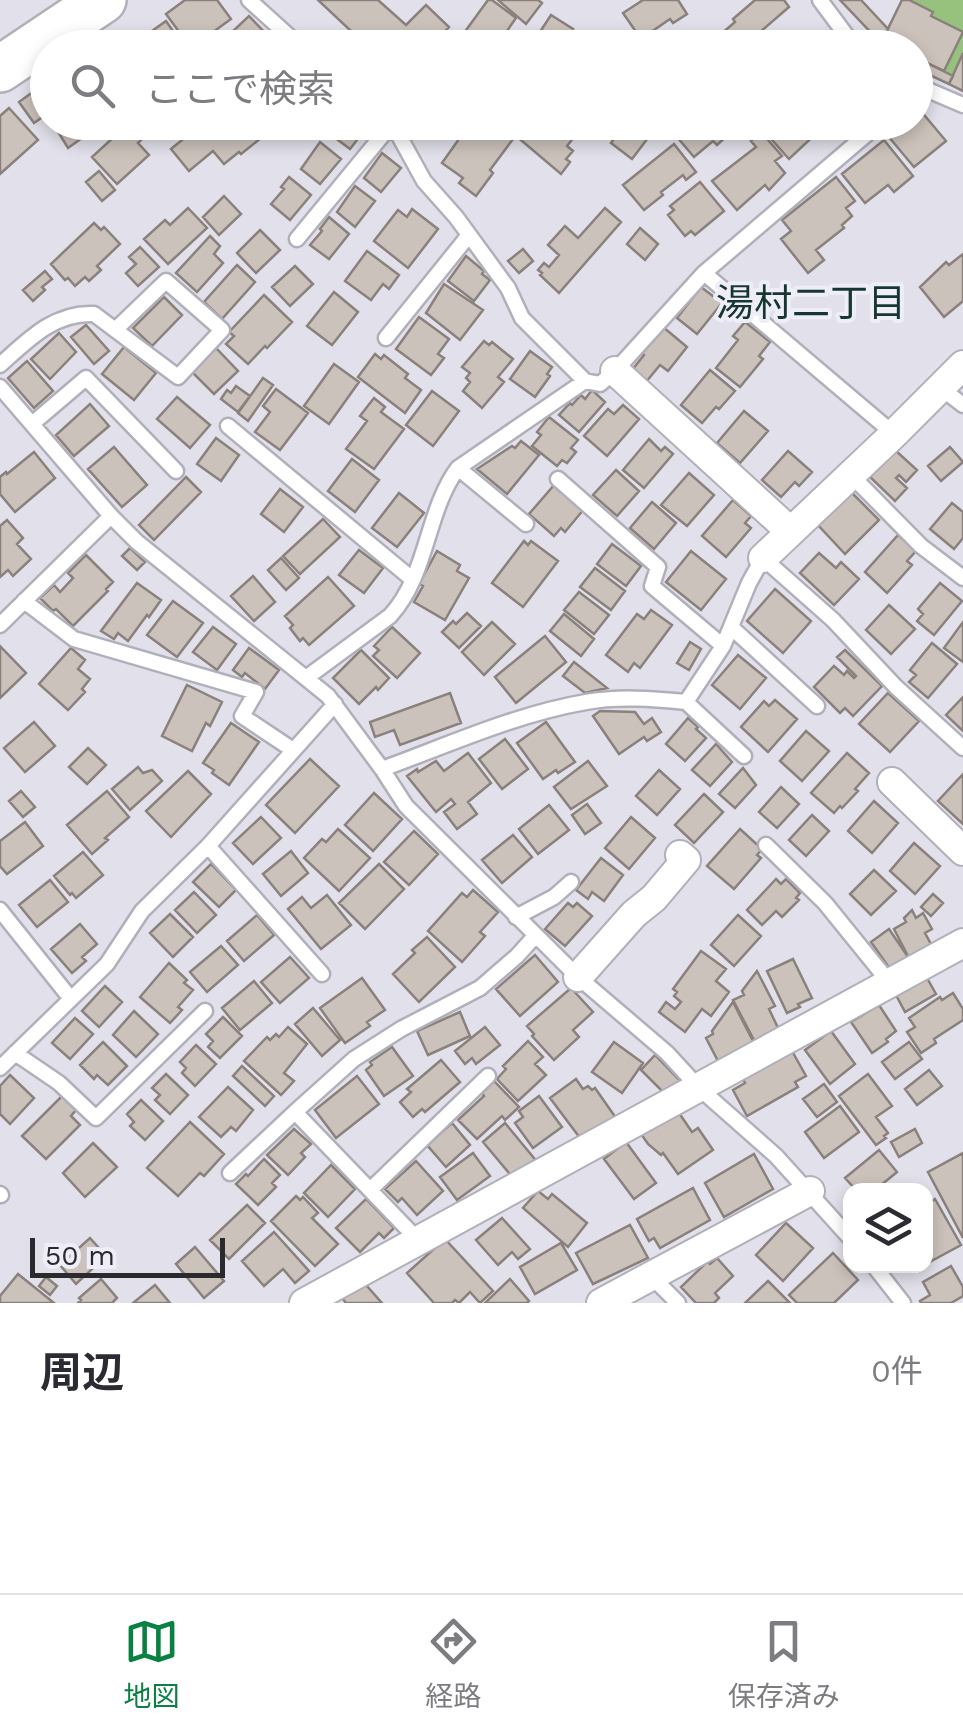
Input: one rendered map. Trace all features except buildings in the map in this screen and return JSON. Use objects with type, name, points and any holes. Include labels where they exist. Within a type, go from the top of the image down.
[{"type":"main road","points":[[58,30],[103,0]]},
{"type":"main road","points":[[0,69],[30,49]]},
{"type":"street","points":[[763,558],[894,434],[952,397],[963,364]]},
{"type":"street","points":[[615,371],[790,531]]},
{"type":"street","points":[[892,782],[963,851]]},
{"type":"street","points":[[578,977],[686,860],[680,855]]},
{"type":"street","points":[[304,1303],[963,943]]},
{"type":"street","points":[[602,1303],[810,1191]]},
{"type":"lane","points":[[249,0],[282,30]]},
{"type":"lane","points":[[820,0],[842,30]]},
{"type":"lane","points":[[933,95],[963,105]]},
{"type":"lane","points":[[297,239],[375,140]]},
{"type":"lane","points":[[401,140],[424,181],[508,288],[522,318],[586,381],[600,384],[704,273],[859,140]]},
{"type":"lane","points":[[386,338],[469,234]]},
{"type":"lane","points":[[704,273],[894,434]]},
{"type":"lane","points":[[0,364],[44,326],[78,313],[94,314],[115,330],[178,377],[222,330],[166,281],[115,330]]},
{"type":"lane","points":[[32,424],[86,378],[176,472]]},
{"type":"lane","points":[[306,678],[398,608],[448,481],[458,468],[586,381]]},
{"type":"lane","points":[[0,387],[111,516],[335,704],[406,806],[578,977],[667,1053],[699,1088],[776,1156],[843,1230]]},
{"type":"lane","points":[[228,426],[412,579]]},
{"type":"lane","points":[[458,468],[526,524]]},
{"type":"lane","points":[[851,474],[921,546],[963,578]]},
{"type":"lane","points":[[558,479],[658,567],[652,586],[723,646]]},
{"type":"lane","points":[[0,625],[111,516]]},
{"type":"lane","points":[[686,702],[723,646],[763,558],[833,620],[896,687],[963,748]]},
{"type":"lane","points":[[24,601],[74,639],[256,692],[242,716],[293,750]]},
{"type":"lane","points":[[731,627],[817,706]]},
{"type":"lane","points":[[382,769],[518,720],[588,701],[640,698],[686,702],[744,756]]},
{"type":"lane","points":[[0,1068],[107,964],[142,911],[208,846],[335,704]]},
{"type":"lane","points":[[766,844],[824,902],[889,982]]},
{"type":"lane","points":[[208,846],[322,974]]},
{"type":"lane","points":[[516,917],[554,896],[570,882]]},
{"type":"lane","points":[[0,910],[71,1000]]},
{"type":"lane","points":[[230,1174],[354,1059],[401,1028],[480,988],[535,936]]},
{"type":"lane","points":[[15,1054],[59,1082],[96,1118],[206,1011]]},
{"type":"lane","points":[[370,1190],[488,1076]]},
{"type":"lane","points":[[294,1112],[420,1241]]},
{"type":"lane","points":[[879,1273],[903,1303]]},
{"type":"lane","points":[[651,1276],[678,1303]]},
{"type":"green space","points":[[909,0],[963,0],[963,32],[931,16],[933,11]]},
{"type":"green space","points":[[963,32],[963,53],[953,76],[944,71]]},
{"type":"district","name":"湯村二丁目","points":[[811,303]]}]
